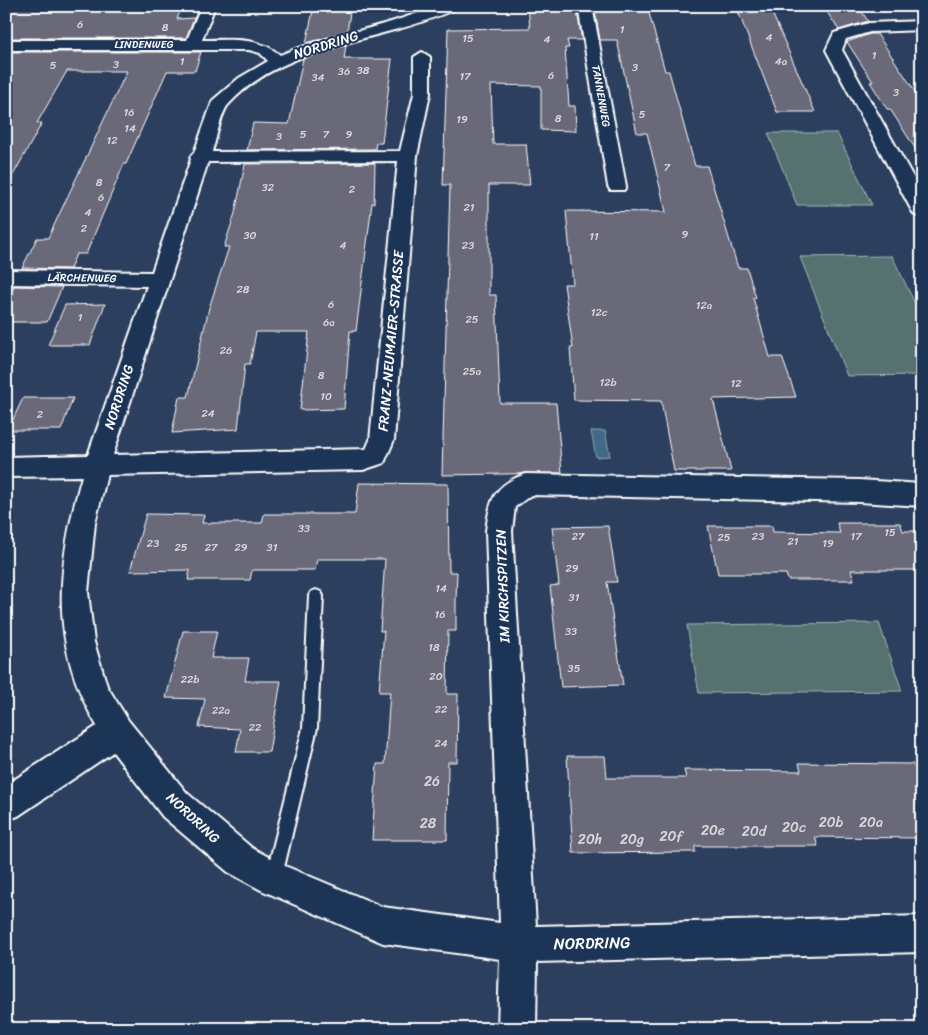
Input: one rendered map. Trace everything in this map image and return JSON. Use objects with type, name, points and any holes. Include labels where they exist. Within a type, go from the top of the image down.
[{"type":"street","points":[[194,44],[208,6]]},
{"type":"street","name":"NORDRING","points":[[451,6],[428,16],[334,41],[277,61],[246,80],[219,104],[158,279],[97,467],[82,523],[74,592],[79,642],[94,693],[117,730],[175,805],[240,860],[273,878],[383,925],[518,944],[922,934]]},
{"type":"street","name":"TANNENWEG","points":[[585,6],[617,186]]},
{"type":"street","points":[[922,25],[869,28],[839,36],[834,50],[922,211]]},
{"type":"street","name":"LINDENWEG","points":[[6,45],[194,44],[257,47],[277,61]]},
{"type":"street","name":"FRANZ-NEUMAIER-STRASSE","points":[[97,467],[349,461],[363,460],[375,456],[382,440],[408,156],[422,94],[422,57]]},
{"type":"street","points":[[200,158],[408,156]]},
{"type":"street","name":"LÄRCHENWEG","points":[[6,277],[158,279]]},
{"type":"street","points":[[6,467],[97,467]]},
{"type":"street","name":"IM KIRCHSPITZEN","points":[[516,1029],[518,944],[499,531],[503,502],[526,484],[922,494]]},
{"type":"street","points":[[6,804],[117,730]]},
{"type":"lane","points":[[273,878],[310,728],[316,596]]},
{"type":"green space","points":[[768,133],[837,133],[872,205],[797,205]]},
{"type":"green space","points":[[892,256],[922,318],[922,375],[847,376],[800,257]]},
{"type":"green space","points":[[879,623],[902,691],[699,693],[687,625]]},
{"type":"water","points":[[591,431],[605,431],[610,456],[596,457]]},
{"type":"building","points":[[14,6],[182,6],[177,19],[194,18],[186,38],[6,38],[6,17]]},
{"type":"building","points":[[314,6],[351,6],[347,32],[306,43]]},
{"type":"building","points":[[528,6],[576,6],[582,40],[567,40],[569,48],[565,48],[569,106],[575,106],[576,131],[541,130],[541,86],[491,85],[493,144],[526,144],[530,185],[489,185],[489,295],[496,295],[500,403],[556,403],[562,473],[442,475],[450,185],[443,185],[448,29],[530,28]]},
{"type":"building","points":[[594,6],[647,6],[665,71],[669,71],[695,166],[707,166],[738,268],[747,268],[756,298],[753,298],[770,357],[782,357],[796,397],[713,399],[731,471],[674,471],[661,401],[574,400],[570,348],[573,348],[564,284],[573,284],[566,211],[666,212],[647,133],[637,133],[617,40],[600,40]]},
{"type":"building","points":[[736,6],[769,6],[815,112],[777,112]]},
{"type":"building","points":[[823,6],[858,6],[868,21],[839,30]]},
{"type":"building","points":[[870,34],[877,34],[922,102],[922,159],[890,109],[887,109],[870,82],[873,82],[847,42]]},
{"type":"building","points":[[346,45],[344,59],[392,59],[382,143],[376,143],[375,149],[247,150],[253,123],[289,124],[303,59]]},
{"type":"building","points":[[6,52],[201,52],[195,71],[167,71],[126,164],[124,164],[86,254],[76,254],[70,269],[22,268],[37,238],[48,238],[127,71],[67,71],[37,123],[42,123],[6,188]]},
{"type":"building","points":[[375,163],[374,203],[372,203],[356,331],[350,331],[344,409],[300,410],[309,332],[256,332],[250,364],[245,364],[238,429],[172,433],[179,397],[188,397],[209,308],[229,247],[224,247],[235,213],[245,164]]},
{"type":"building","points":[[14,286],[62,287],[47,322],[6,322],[6,301]]},
{"type":"building","points":[[105,304],[90,345],[48,345],[65,305]]},
{"type":"building","points":[[23,398],[73,398],[61,430],[8,430]]},
{"type":"building","points":[[359,483],[448,484],[449,572],[457,572],[456,631],[448,631],[447,694],[458,694],[457,762],[448,762],[447,840],[372,840],[377,764],[385,764],[390,692],[379,692],[384,631],[380,631],[385,559],[317,559],[315,570],[252,570],[250,580],[188,580],[190,570],[130,571],[146,514],[204,515],[202,523],[262,523],[264,514],[355,514]]},
{"type":"building","points":[[837,523],[900,523],[903,531],[922,531],[922,570],[851,570],[854,580],[788,580],[786,574],[718,574],[708,526],[772,526],[773,532],[840,533]]},
{"type":"building","points":[[608,526],[617,582],[607,582],[623,685],[561,687],[550,586],[559,585],[552,527]]},
{"type":"building","points":[[183,631],[217,631],[211,658],[249,658],[245,681],[281,681],[269,752],[236,752],[240,729],[199,727],[205,699],[166,698]]},
{"type":"building","points":[[567,756],[605,756],[607,778],[686,778],[684,770],[801,771],[799,763],[913,764],[922,790],[922,838],[815,837],[818,846],[695,846],[695,852],[573,853]]}]
